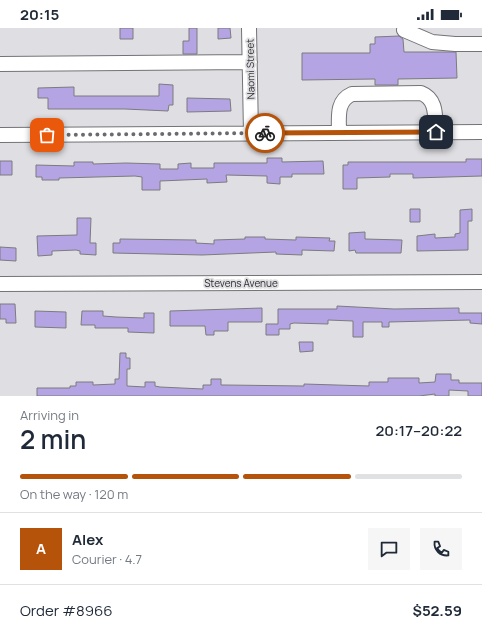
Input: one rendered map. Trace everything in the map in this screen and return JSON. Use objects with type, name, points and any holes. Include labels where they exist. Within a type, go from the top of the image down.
[{"type":"street","name":"Naomi Street","points":[[249,28],[251,133]]},
{"type":"street","points":[[404,30],[432,42],[482,44]]},
{"type":"street","points":[[0,64],[250,62]]},
{"type":"street","points":[[340,133],[341,102],[345,97],[352,94],[421,92],[428,95],[432,101],[436,132]]},
{"type":"street","points":[[0,135],[482,132]]},
{"type":"street","name":"Stevens Avenue","points":[[0,284],[482,282]]},
{"type":"building","points":[[120,28],[133,28],[133,39],[120,39]]},
{"type":"building","points":[[189,28],[197,28],[197,54],[183,54],[183,41],[189,41]]},
{"type":"building","points":[[218,28],[230,28],[231,38],[218,39]]},
{"type":"building","points":[[399,36],[403,39],[404,52],[456,52],[457,78],[398,79],[398,85],[375,85],[375,79],[302,80],[302,53],[370,53],[370,44],[375,44],[375,37]]},
{"type":"building","points":[[159,84],[173,85],[173,105],[169,105],[168,111],[125,109],[48,109],[48,98],[38,98],[38,88],[74,87],[74,96],[159,96]]},
{"type":"building","points":[[187,98],[230,99],[231,111],[187,112]]},
{"type":"building","points":[[267,158],[282,158],[282,162],[323,161],[324,174],[292,174],[292,177],[280,177],[280,184],[267,183],[267,176],[226,175],[227,182],[207,183],[207,179],[160,181],[160,190],[142,190],[142,177],[135,176],[59,178],[59,180],[42,180],[42,177],[36,177],[36,165],[74,166],[74,162],[93,162],[93,164],[160,164],[160,169],[178,169],[178,164],[191,163],[191,168],[214,168],[214,163],[267,163]]},
{"type":"building","points":[[466,159],[482,159],[482,176],[413,178],[413,174],[390,174],[390,177],[357,178],[357,189],[343,189],[343,165],[348,165],[348,162],[466,162]]},
{"type":"building","points":[[0,161],[12,161],[12,175],[0,175]]},
{"type":"building","points":[[410,209],[420,209],[420,222],[410,222]]},
{"type":"building","points":[[472,209],[472,221],[468,221],[468,250],[417,251],[417,236],[435,234],[435,238],[455,237],[455,234],[460,233],[460,210]]},
{"type":"building","points":[[77,218],[91,218],[90,243],[96,243],[96,255],[80,254],[80,251],[76,250],[52,251],[52,255],[38,256],[37,236],[77,235]]},
{"type":"building","points":[[365,232],[365,239],[402,240],[401,253],[356,253],[355,250],[349,251],[349,233]]},
{"type":"building","points":[[245,237],[296,240],[296,237],[330,238],[329,241],[335,241],[334,251],[302,250],[302,255],[276,254],[276,252],[202,255],[113,253],[113,243],[120,243],[120,239],[196,240],[196,243],[214,244],[214,240],[245,239]]},
{"type":"building","points":[[0,247],[16,248],[16,261],[0,260]]},
{"type":"building","points":[[0,304],[15,304],[16,323],[6,323],[6,319],[0,319]]},
{"type":"building","points":[[337,306],[394,309],[459,308],[459,313],[482,313],[482,324],[470,323],[470,320],[389,322],[389,327],[382,327],[382,322],[363,322],[363,337],[353,337],[353,321],[328,320],[328,324],[294,323],[290,324],[290,329],[279,329],[279,335],[266,335],[266,324],[278,324],[278,309],[337,309]]},
{"type":"building","points":[[262,308],[262,322],[228,322],[228,331],[214,331],[214,335],[206,335],[205,326],[170,326],[170,311]]},
{"type":"building","points":[[35,311],[66,312],[66,328],[35,327]]},
{"type":"building","points":[[82,311],[103,311],[103,316],[144,318],[144,313],[154,313],[154,333],[128,332],[128,328],[95,328],[95,325],[81,325]]},
{"type":"building","points":[[299,342],[313,342],[313,351],[300,352]]},
{"type":"building","points":[[120,353],[126,353],[126,358],[130,358],[130,369],[127,369],[127,386],[145,387],[145,382],[155,382],[155,386],[160,387],[203,389],[203,385],[211,385],[211,379],[221,379],[221,385],[304,386],[304,384],[369,386],[369,382],[388,382],[388,378],[419,378],[419,383],[435,382],[436,374],[451,374],[451,380],[459,380],[459,383],[482,383],[482,396],[468,396],[468,391],[449,390],[449,396],[435,396],[435,394],[419,396],[37,396],[37,388],[70,388],[70,386],[76,386],[76,382],[93,382],[93,385],[115,384],[115,379],[119,379]]},
{"type":"way so far","points":[[47,135],[265,133]]},
{"type":"route","points":[[265,133],[436,132]]}]
